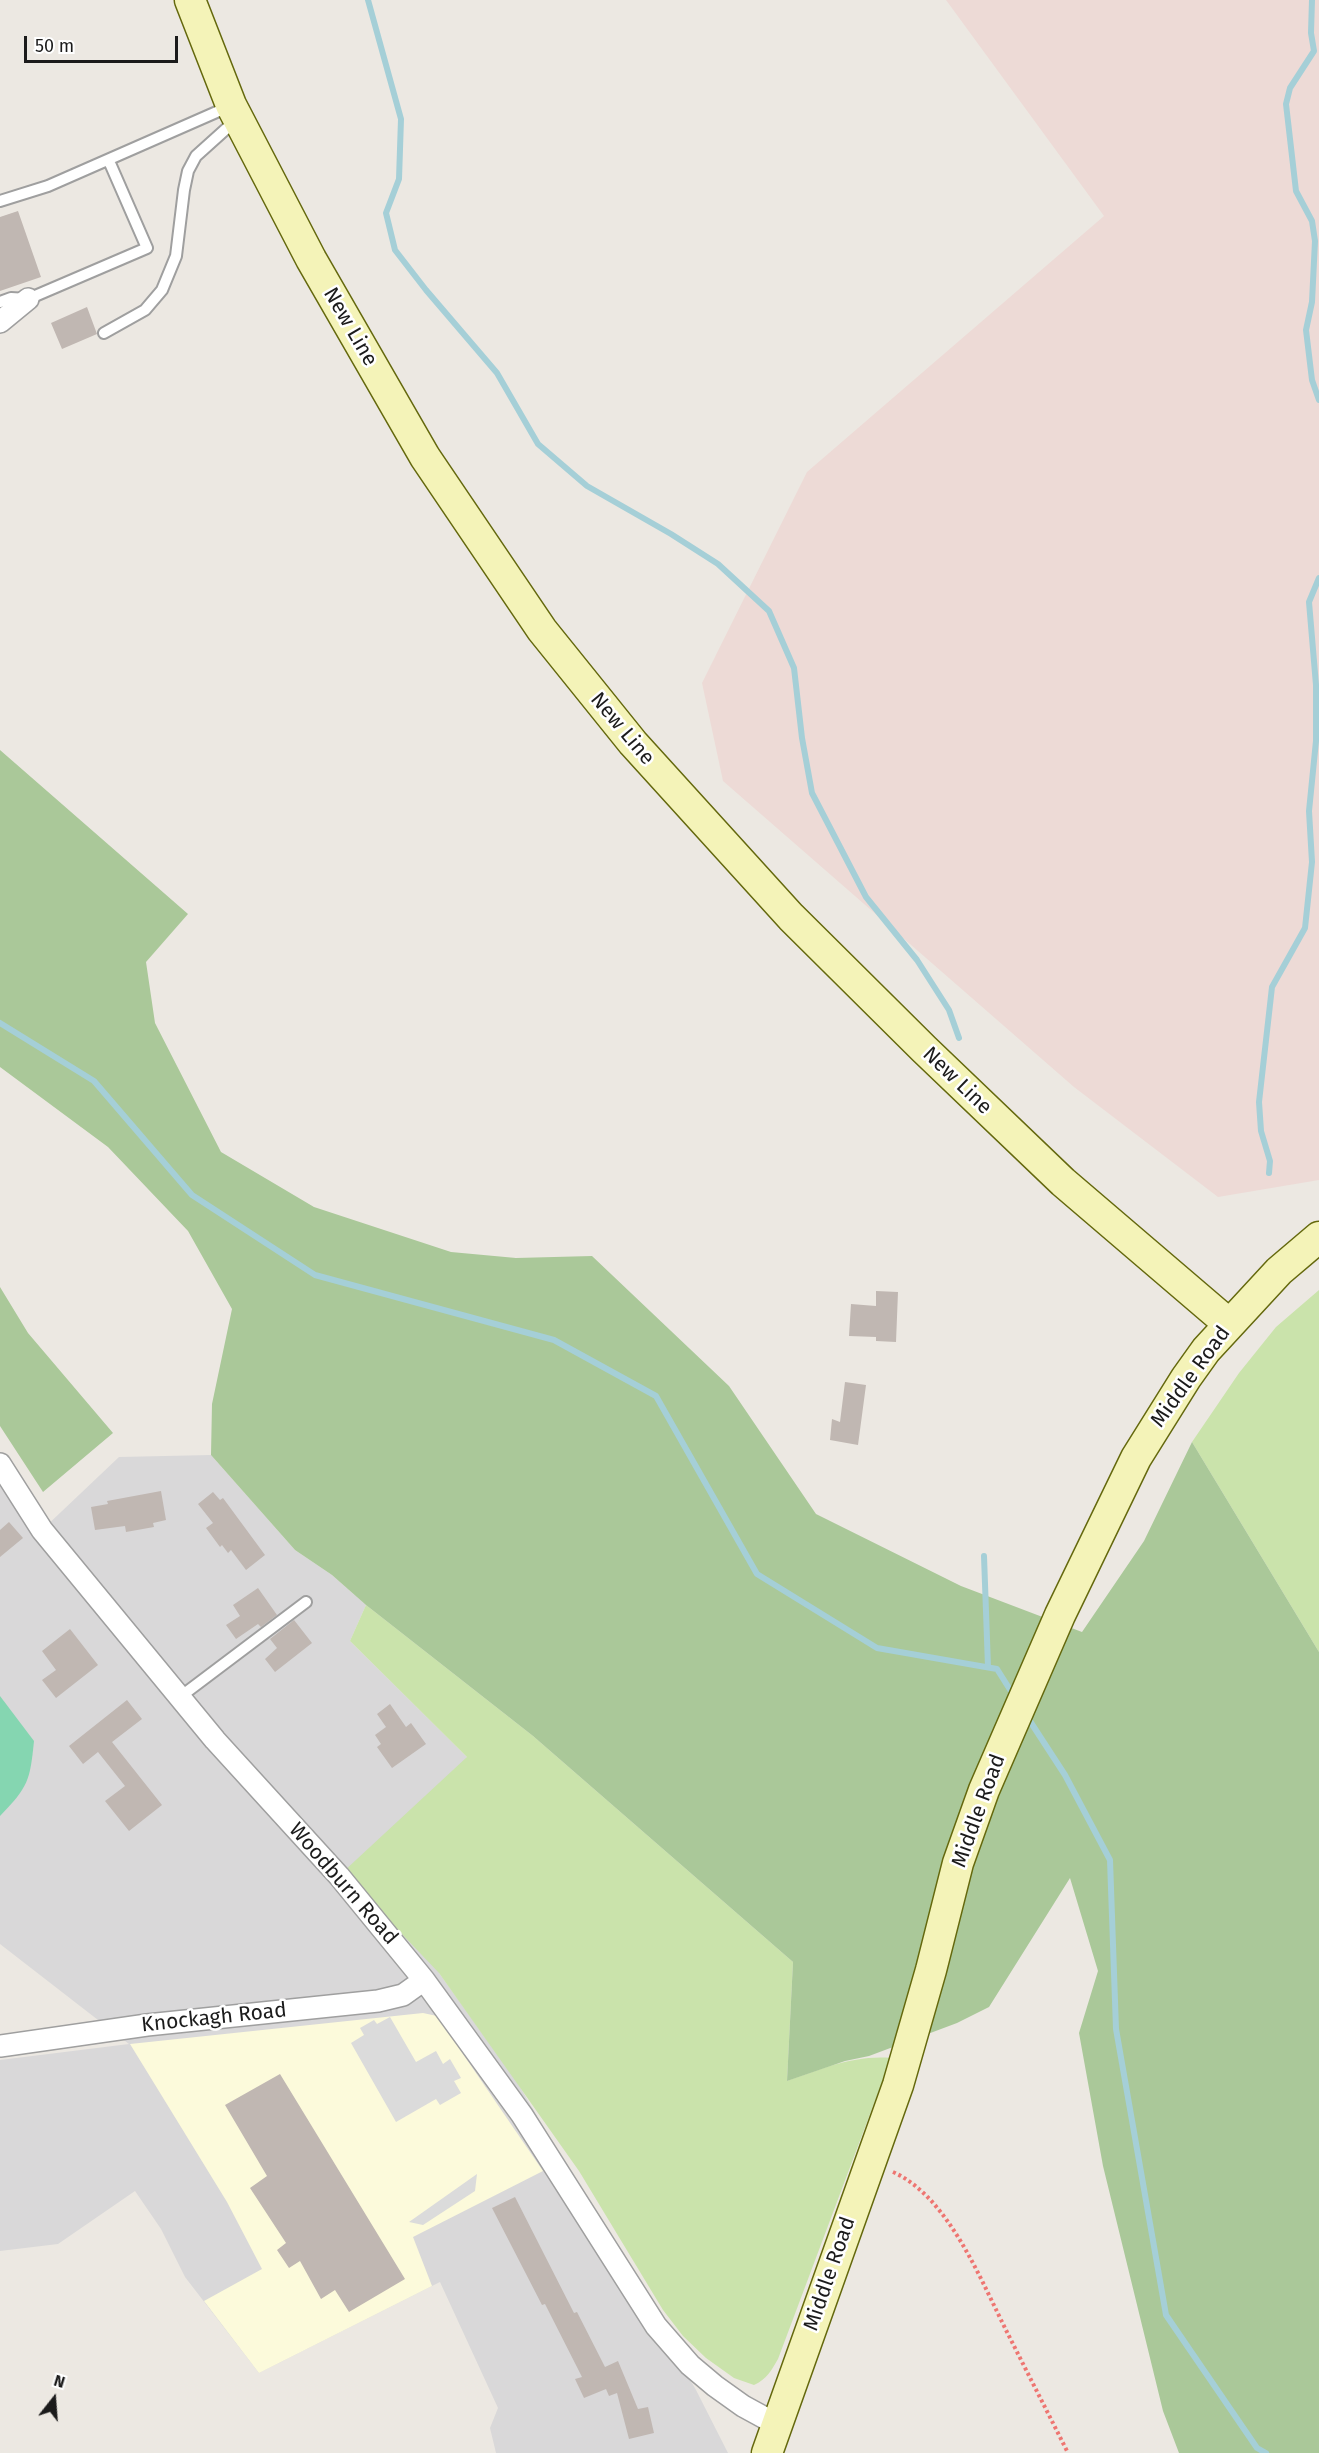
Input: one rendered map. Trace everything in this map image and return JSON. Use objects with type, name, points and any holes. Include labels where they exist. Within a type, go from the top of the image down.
[{"type":"main road","name":"New Line","points":[[190,0],[235,112],[311,259],[425,457],[542,630],[633,743],[791,917],[1063,1182],[1229,1324]]},
{"type":"main road","name":"Middle Road","points":[[767,2453],[898,2085],[931,1970],[958,1863],[1004,1741],[1103,1523],[1140,1450],[1192,1369],[1229,1324],[1279,1271],[1319,1237]]},
{"type":"street","points":[[0,322],[28,299]]},
{"type":"street","name":"Woodburn Road","points":[[0,1464],[42,1530],[215,1740],[339,1876],[424,1980],[522,2115],[656,2326],[690,2365],[715,2386],[744,2406],[765,2418],[778,2422]]},
{"type":"street","name":"Knockagh Road","points":[[0,2046],[147,2025],[378,2001],[403,1995],[424,1980]]},
{"type":"lane","points":[[0,201],[48,186],[235,112]]},
{"type":"lane","points":[[104,333],[146,310],[162,290],[176,256],[188,171],[196,156],[235,112]]},
{"type":"lane","points":[[0,302],[11,298],[28,299],[147,248],[109,161]]},
{"type":"lane","points":[[180,1697],[306,1602]]},
{"type":"path","points":[[869,2164],[908,2179],[924,2193],[942,2216],[971,2260],[1068,2453]]},
{"type":"shaded area","points":[[946,0],[1319,0],[1319,1180],[1218,1197],[1074,1087],[723,781],[702,683],[807,472],[1104,216]]},
{"type":"shaded area","points":[[211,1455],[295,1550],[332,1575],[366,1605],[350,1641],[467,1757],[439,1973],[516,2080],[696,2390],[728,2453],[496,2453],[490,2428],[498,2408],[440,2282],[259,2373],[185,2277],[161,2229],[135,2191],[58,2244],[0,2251],[0,2060],[129,2044],[0,1944],[0,1464],[42,1530],[119,1457]]},
{"type":"shaded area","points":[[423,2013],[437,2016],[543,2171],[413,2237],[432,2286],[259,2373],[204,2301],[262,2269],[227,2202],[130,2044]]},
{"type":"shaded area","points":[[390,2017],[416,2062],[436,2051],[443,2064],[450,2059],[461,2078],[454,2081],[461,2093],[440,2105],[436,2099],[396,2122],[351,2043],[364,2035],[360,2028],[374,2020],[377,2024]]},
{"type":"shaded area","points":[[477,2174],[475,2191],[423,2225],[409,2222]]},
{"type":"green space","points":[[0,750],[188,914],[146,962],[155,1023],[221,1152],[314,1207],[451,1252],[516,1258],[592,1256],[729,1386],[816,1514],[961,1586],[1082,1632],[1144,1541],[1192,1442],[1319,1652],[1319,2453],[1179,2453],[1163,2411],[1103,2166],[1079,2033],[1098,1971],[1070,1878],[989,2007],[957,2023],[869,2056],[845,2061],[787,2081],[793,1962],[533,1736],[366,1605],[332,1575],[295,1550],[211,1455],[212,1404],[232,1309],[188,1231],[108,1147],[0,1067]]},
{"type":"green space","points":[[0,1287],[28,1333],[113,1433],[43,1492],[0,1426]]},
{"type":"green space","points":[[1319,1290],[1319,1652],[1192,1442],[1239,1373],[1276,1327]]},
{"type":"green space","points":[[366,1605],[533,1736],[793,1962],[787,2081],[851,2061],[891,2058],[778,2359],[771,2371],[758,2383],[754,2385],[734,2378],[706,2358],[683,2336],[663,2310],[579,2171],[439,1973],[343,1872],[467,1757],[350,1641]]},
{"type":"green space","points":[[0,1696],[34,1741],[26,1783],[17,1798],[0,1816]]},
{"type":"building","points":[[18,211],[41,277],[0,291],[0,217]]},
{"type":"building","points":[[87,307],[97,334],[62,349],[51,323]]},
{"type":"building","points":[[876,1291],[898,1292],[896,1342],[876,1341],[876,1337],[849,1336],[851,1304],[876,1306]]},
{"type":"building","points":[[845,1382],[866,1385],[858,1445],[830,1440],[832,1419],[840,1422]]},
{"type":"building","points":[[161,1491],[166,1520],[153,1523],[154,1527],[126,1532],[125,1526],[95,1530],[91,1507],[108,1504],[107,1501]]},
{"type":"building","points":[[213,1492],[220,1500],[223,1498],[265,1555],[246,1570],[231,1550],[228,1553],[222,1545],[220,1547],[206,1528],[213,1523],[198,1504]]},
{"type":"building","points":[[9,1522],[23,1538],[0,1557],[0,1530]]},
{"type":"building","points":[[258,1588],[277,1615],[261,1627],[258,1624],[236,1639],[226,1625],[240,1616],[233,1605]]},
{"type":"building","points":[[294,1620],[312,1643],[275,1672],[265,1659],[277,1648],[270,1639]]},
{"type":"building","points":[[70,1629],[98,1665],[56,1698],[42,1680],[56,1670],[42,1651]]},
{"type":"building","points":[[127,1700],[142,1719],[112,1742],[162,1805],[129,1831],[105,1801],[125,1786],[98,1752],[83,1764],[69,1746]]},
{"type":"building","points":[[390,1704],[406,1727],[411,1723],[426,1744],[392,1768],[377,1747],[381,1744],[375,1735],[386,1727],[377,1714]]},
{"type":"building","points":[[280,2074],[405,2279],[349,2312],[335,2290],[321,2299],[300,2261],[289,2268],[277,2250],[286,2243],[250,2188],[267,2176],[225,2105]]},
{"type":"building","points":[[515,2197],[574,2313],[577,2312],[605,2367],[618,2361],[638,2409],[648,2407],[654,2433],[629,2439],[617,2393],[609,2396],[606,2389],[584,2398],[575,2379],[582,2377],[492,2208]]},
{"type":"waterway","points":[[368,0],[401,119],[399,179],[386,213],[395,250],[497,373],[538,444],[587,486],[718,564],[769,611],[794,668],[802,738],[812,793],[866,897],[917,960],[949,1010],[959,1038]]},
{"type":"waterway","points":[[1312,0],[1311,33],[1314,51],[1290,88],[1286,104],[1296,191],[1312,221],[1315,241],[1312,302],[1306,330],[1312,380],[1319,400]]},
{"type":"waterway","points":[[1269,1173],[1270,1161],[1261,1131],[1259,1102],[1272,987],[1305,928],[1312,862],[1309,811],[1316,741],[1316,685],[1309,602],[1319,578]]},
{"type":"waterway","points":[[0,1023],[94,1081],[192,1195],[315,1275],[554,1340],[656,1396],[757,1574],[877,1648],[997,1669],[1014,1696]]},
{"type":"waterway","points":[[984,1556],[988,1667]]},
{"type":"waterway","points":[[1026,1715],[1065,1775],[1110,1860],[1116,2029],[1166,2315],[1257,2448],[1266,2453]]}]
